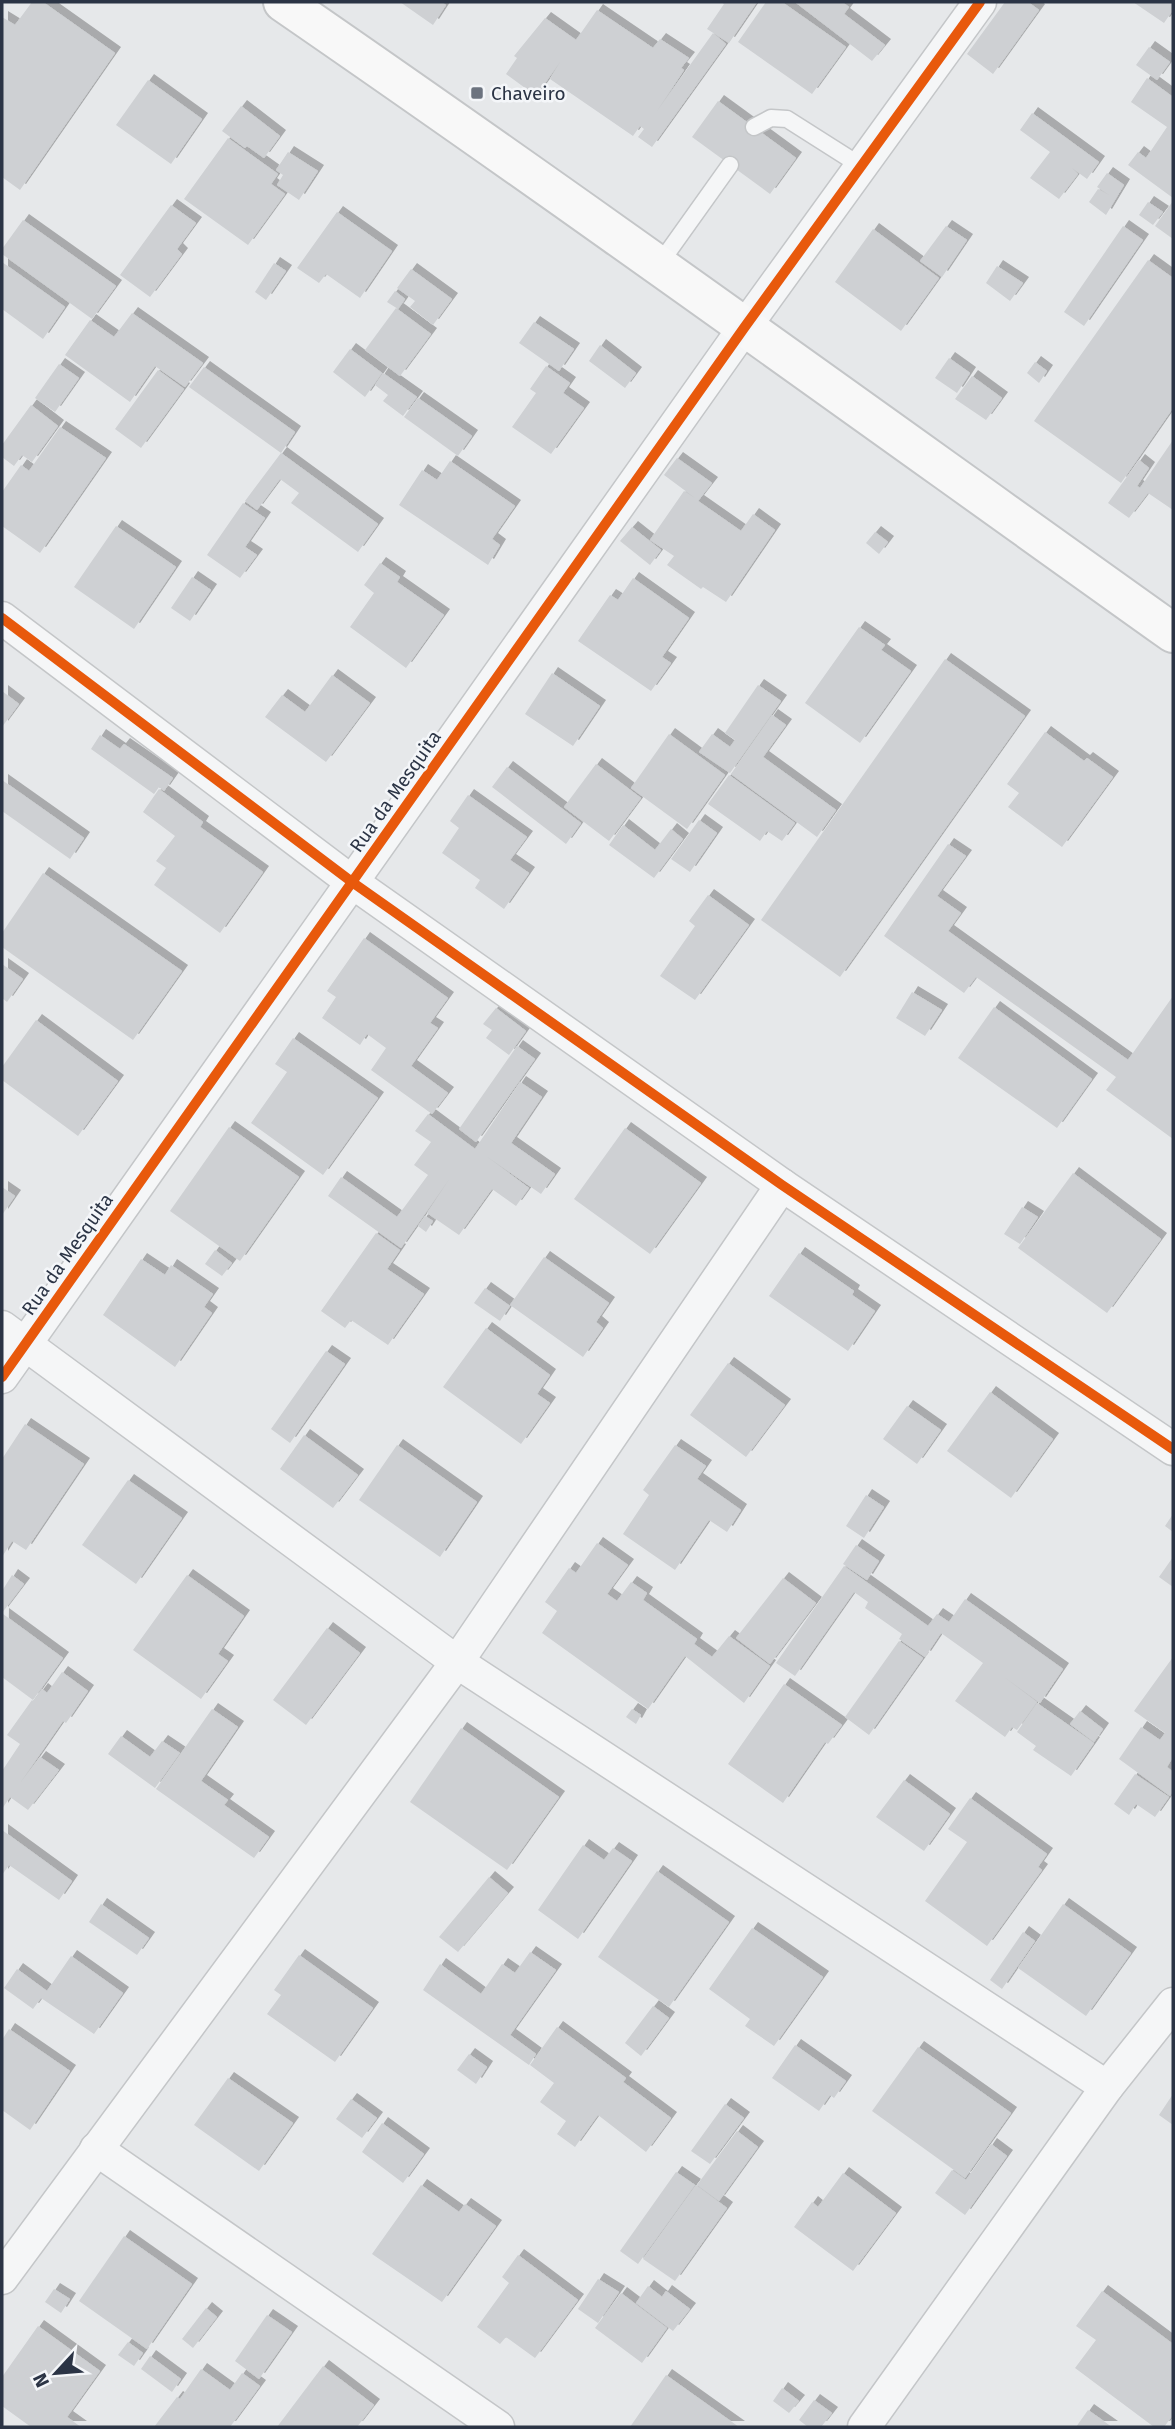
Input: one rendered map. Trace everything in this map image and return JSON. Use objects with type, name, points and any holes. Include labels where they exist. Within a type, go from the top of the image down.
[{"type":"street","points":[[283,2],[487,142],[1173,632]]},
{"type":"street","name":"Rua da Mesquita","points":[[2,1377],[14,1336],[352,882],[744,328],[980,2]]},
{"type":"street","points":[[2,618],[352,882],[782,1185],[1173,1449]]},
{"type":"street","points":[[2,2278],[457,1662],[782,1185]]},
{"type":"street","points":[[14,1336],[457,1662],[1107,2087]]},
{"type":"street","points":[[864,2427],[1107,2087],[1173,2004]]},
{"type":"street","points":[[96,2149],[498,2427]]},
{"type":"lane","points":[[754,127],[771,118],[787,119],[861,166]]},
{"type":"lane","points":[[658,266],[730,164]]},
{"type":"building","points":[[32,2],[43,2],[115,53],[20,190],[2,177],[2,17],[15,25]]},
{"type":"building","points":[[400,2],[441,2],[446,5],[433,25]]},
{"type":"building","points":[[721,2],[757,2],[729,43],[707,29],[724,4]]},
{"type":"building","points":[[766,2],[782,2],[846,47],[812,94],[738,42]]},
{"type":"building","points":[[795,2],[842,2],[849,7],[844,14],[885,45],[872,61]]},
{"type":"building","points":[[1005,2],[1028,2],[1039,10],[993,74],[967,54]]},
{"type":"building","points":[[1133,2],[1173,2],[1173,10],[1164,23]]},
{"type":"building","points":[[597,10],[653,48],[660,39],[689,58],[657,111],[713,33],[726,44],[652,147],[638,137],[644,129],[640,126],[633,136],[550,79],[560,62],[536,96],[506,74],[517,58],[514,56],[545,18],[576,40]]},
{"type":"building","points":[[1149,47],[1170,62],[1157,80],[1136,65]]},
{"type":"building","points":[[1147,78],[1173,97],[1173,198],[1128,165],[1138,152],[1146,158],[1167,127],[1131,102]]},
{"type":"building","points":[[148,80],[202,119],[171,164],[116,125]]},
{"type":"building","points":[[718,101],[796,158],[770,194],[692,137]]},
{"type":"building","points":[[241,106],[280,136],[264,158],[222,131]]},
{"type":"building","points":[[1032,113],[1099,162],[1087,179],[1072,168],[1078,174],[1059,199],[1030,178],[1050,152],[1020,130]]},
{"type":"building","points":[[228,138],[278,174],[271,184],[285,194],[248,245],[184,199]]},
{"type":"building","points":[[288,152],[318,171],[299,200],[277,185],[283,175],[276,170]]},
{"type":"building","points":[[1107,173],[1124,185],[1106,215],[1089,202],[1098,189],[1109,195],[1097,187]]},
{"type":"building","points":[[1173,201],[1173,239],[1155,226]]},
{"type":"building","points":[[1148,202],[1163,212],[1153,225],[1139,215]]},
{"type":"building","points":[[171,205],[196,223],[177,249],[182,254],[150,297],[120,275]]},
{"type":"building","points":[[337,212],[392,251],[360,298],[326,274],[319,283],[297,268]]},
{"type":"building","points":[[23,220],[116,286],[92,319],[2,254],[2,249]]},
{"type":"building","points":[[946,226],[967,240],[942,277],[920,261]]},
{"type":"building","points":[[1123,226],[1143,240],[1084,326],[1064,312]]},
{"type":"building","points":[[873,229],[939,278],[901,331],[835,282]]},
{"type":"building","points":[[1148,260],[1173,278],[1173,408],[1121,483],[1034,421]]},
{"type":"building","points":[[2,262],[65,307],[43,339],[2,309]]},
{"type":"building","points":[[274,263],[286,271],[266,300],[255,292]]},
{"type":"building","points":[[997,266],[1023,283],[1010,301],[986,283]]},
{"type":"building","points":[[411,269],[452,299],[433,325],[410,307],[415,301],[397,288]]},
{"type":"building","points":[[395,291],[405,299],[398,309],[387,302]]},
{"type":"building","points":[[396,308],[431,334],[400,376],[365,350]]},
{"type":"building","points":[[132,313],[203,363],[185,387],[155,366],[130,402],[65,355],[90,320],[114,337]]},
{"type":"building","points":[[534,322],[574,349],[559,371],[519,343]]},
{"type":"building","points":[[600,345],[636,373],[625,388],[589,361]]},
{"type":"building","points":[[350,349],[382,373],[365,397],[333,372]]},
{"type":"building","points":[[949,358],[970,373],[957,393],[935,378]]},
{"type":"building","points":[[1035,362],[1047,371],[1039,383],[1027,373]]},
{"type":"building","points":[[59,364],[79,378],[55,412],[35,398]]},
{"type":"building","points":[[546,366],[570,383],[563,393],[584,408],[551,454],[512,427],[536,393],[530,389]]},
{"type":"building","points":[[204,367],[295,432],[281,453],[189,387]]},
{"type":"building","points":[[158,370],[184,389],[141,448],[115,429]]},
{"type":"building","points":[[383,373],[417,397],[403,416],[383,401],[388,395],[375,385]]},
{"type":"building","points":[[972,376],[1002,398],[986,420],[955,399]]},
{"type":"building","points":[[418,398],[472,436],[458,456],[404,417]]},
{"type":"building","points":[[31,405],[58,426],[32,462],[22,455],[14,466],[2,457],[2,445]]},
{"type":"building","points":[[60,427],[106,458],[40,553],[2,526],[2,492],[21,465],[29,471]]},
{"type":"building","points":[[1173,440],[1173,510],[1148,493],[1129,518],[1108,503],[1139,460],[1149,468],[1137,486],[1140,488]]},
{"type":"building","points":[[281,453],[378,524],[358,552],[291,503],[299,493],[280,479],[257,510],[245,501]]},
{"type":"building","points":[[677,458],[712,483],[698,501],[741,531],[753,514],[775,530],[726,602],[703,587],[701,589],[667,565],[674,556],[650,540],[684,491],[695,498],[664,475]]},
{"type":"building","points":[[450,461],[515,506],[492,539],[500,545],[488,565],[399,505],[422,470],[437,480]]},
{"type":"building","points":[[243,503],[265,518],[245,547],[257,555],[240,578],[207,555]]},
{"type":"building","points":[[116,526],[176,567],[134,629],[74,587]]},
{"type":"building","points":[[632,527],[661,550],[650,565],[620,541]]},
{"type":"building","points":[[875,532],[888,542],[879,554],[866,543]]},
{"type":"building","points":[[380,563],[400,577],[397,582],[444,615],[406,668],[350,627],[374,593],[364,585]]},
{"type":"building","points":[[192,577],[211,590],[190,621],[171,608]]},
{"type":"building","points":[[633,578],[689,618],[662,657],[671,663],[651,691],[578,641],[610,595],[618,600]]},
{"type":"building","points":[[859,627],[885,645],[881,650],[911,671],[860,743],[805,703]]},
{"type":"building","points":[[945,659],[1025,716],[840,977],[761,920]]},
{"type":"building","points":[[552,673],[600,706],[573,746],[525,714]]},
{"type":"building","points":[[332,675],[370,703],[326,762],[265,717],[282,695],[305,712]]},
{"type":"building","points":[[758,685],[781,701],[730,773],[699,752],[712,734],[730,747],[735,740],[725,733]]},
{"type":"building","points":[[2,691],[19,704],[2,727]]},
{"type":"building","points":[[772,715],[786,725],[763,757],[836,810],[817,837],[731,774]]},
{"type":"building","points":[[1045,732],[1084,761],[1087,758],[1113,777],[1062,847],[1008,807],[1019,793],[1007,784]]},
{"type":"building","points":[[669,734],[725,775],[687,829],[631,788]]},
{"type":"building","points":[[100,735],[120,749],[124,744],[173,778],[164,791],[159,787],[154,794],[91,749]]},
{"type":"building","points":[[596,764],[641,798],[609,841],[564,807]]},
{"type":"building","points":[[507,767],[581,823],[566,844],[492,787]]},
{"type":"building","points":[[729,775],[795,823],[782,841],[767,831],[760,841],[708,804]]},
{"type":"building","points":[[2,780],[84,838],[70,859],[2,811]]},
{"type":"building","points":[[159,789],[203,822],[200,827],[263,872],[220,933],[154,885],[166,868],[156,861],[175,836],[143,812]]},
{"type":"building","points":[[468,795],[527,837],[510,860],[529,873],[504,909],[475,888],[480,880],[442,853],[459,828],[450,821]]},
{"type":"building","points":[[699,820],[717,833],[690,872],[671,859]]},
{"type":"building","points":[[623,825],[655,850],[671,829],[683,839],[654,878],[609,845]]},
{"type":"building","points":[[948,844],[966,856],[937,896],[961,913],[948,931],[1128,1060],[1173,996],[1173,1139],[1106,1090],[1116,1077],[976,977],[964,993],[884,936]]},
{"type":"building","points":[[43,873],[182,971],[133,1040],[2,947],[2,933]]},
{"type":"building","points":[[708,895],[749,925],[695,1000],[660,976],[695,926],[689,921]]},
{"type":"building","points":[[364,938],[448,998],[430,1023],[438,1028],[411,1066],[448,1093],[432,1114],[371,1070],[386,1048],[367,1034],[360,1045],[322,1018],[336,997],[327,991]]},
{"type":"building","points":[[2,964],[23,979],[7,1002],[2,998]]},
{"type":"building","points":[[912,992],[942,1010],[925,1036],[896,1018]]},
{"type":"building","points":[[994,1007],[1092,1079],[1057,1128],[958,1058]]},
{"type":"building","points":[[496,1008],[526,1031],[509,1055],[486,1038],[492,1030],[483,1024]]},
{"type":"building","points":[[36,1020],[118,1081],[78,1136],[2,1080],[2,1067]]},
{"type":"building","points":[[293,1038],[378,1098],[323,1175],[251,1123],[287,1072],[275,1064]]},
{"type":"building","points":[[517,1046],[535,1059],[476,1142],[459,1129]]},
{"type":"building","points":[[520,1082],[542,1097],[511,1143],[555,1174],[541,1194],[486,1156],[529,1188],[516,1206],[492,1189],[459,1235],[427,1213],[450,1178],[401,1248],[328,1196],[341,1177],[397,1217],[428,1175],[414,1165],[431,1142],[415,1131],[428,1114],[475,1149]]},
{"type":"building","points":[[229,1127],[299,1177],[240,1261],[170,1211]]},
{"type":"building","points":[[625,1128],[701,1183],[650,1254],[574,1199]]},
{"type":"building","points":[[1073,1173],[1161,1239],[1107,1313],[1018,1248]]},
{"type":"building","points":[[2,1187],[15,1196],[2,1215]]},
{"type":"building","points":[[1022,1207],[1038,1217],[1020,1244],[1004,1234]]},
{"type":"building","points":[[425,1216],[433,1221],[426,1232],[418,1226]]},
{"type":"building","points":[[376,1233],[400,1250],[387,1269],[424,1294],[388,1345],[351,1320],[345,1328],[321,1311]]},
{"type":"building","points":[[215,1250],[232,1263],[222,1276],[205,1264]]},
{"type":"building","points":[[799,1253],[854,1291],[852,1295],[875,1311],[848,1351],[769,1296]]},
{"type":"building","points":[[544,1257],[609,1303],[596,1322],[603,1328],[583,1357],[510,1305]]},
{"type":"building","points":[[141,1259],[165,1275],[171,1265],[213,1294],[204,1307],[212,1313],[175,1367],[103,1315]]},
{"type":"building","points":[[485,1288],[510,1306],[500,1321],[474,1303]]},
{"type":"building","points":[[486,1328],[550,1375],[537,1394],[550,1403],[521,1444],[443,1387]]},
{"type":"building","points":[[326,1351],[345,1364],[290,1443],[271,1429]]},
{"type":"building","points":[[728,1363],[785,1405],[746,1457],[690,1415]]},
{"type":"building","points":[[990,1392],[1053,1439],[1011,1498],[947,1451]]},
{"type":"building","points":[[907,1406],[941,1430],[917,1464],[883,1439]]},
{"type":"building","points":[[25,1424],[84,1464],[26,1550],[12,1541],[2,1557],[2,1459]]},
{"type":"building","points":[[304,1435],[358,1475],[333,1508],[280,1469]]},
{"type":"building","points":[[397,1445],[477,1502],[440,1557],[359,1500]]},
{"type":"building","points":[[675,1445],[706,1466],[697,1479],[741,1510],[727,1532],[709,1520],[675,1570],[623,1534],[649,1495],[643,1490]]},
{"type":"building","points":[[128,1480],[182,1518],[136,1584],[82,1545]]},
{"type":"building","points":[[866,1495],[884,1507],[864,1538],[846,1526]]},
{"type":"building","points":[[1173,1514],[1173,1532],[1165,1526]]},
{"type":"building","points":[[597,1543],[628,1565],[607,1594],[617,1601],[631,1582],[647,1593],[643,1600],[697,1639],[694,1644],[712,1657],[729,1636],[770,1666],[744,1703],[685,1656],[648,1709],[542,1633],[557,1611],[545,1602],[569,1568],[576,1573]]},
{"type":"building","points":[[856,1545],[879,1561],[867,1580],[843,1564]]},
{"type":"building","points":[[1173,1557],[1173,1587],[1159,1577]]},
{"type":"building","points":[[844,1566],[928,1626],[937,1614],[949,1622],[965,1599],[1063,1669],[1040,1703],[1004,1677],[1037,1702],[1017,1730],[1012,1727],[1005,1737],[955,1701],[983,1663],[941,1633],[925,1657],[899,1639],[902,1634],[865,1608],[868,1602],[854,1592],[795,1676],[776,1663]]},
{"type":"building","points":[[12,1575],[24,1584],[2,1613],[2,1591]]},
{"type":"building","points":[[187,1575],[244,1616],[218,1654],[228,1661],[201,1699],[133,1650]]},
{"type":"building","points":[[783,1578],[816,1603],[770,1664],[736,1638]]},
{"type":"building","points":[[3,1614],[63,1658],[33,1700],[2,1677]]},
{"type":"building","points":[[327,1628],[360,1653],[306,1725],[273,1700]]},
{"type":"building","points":[[899,1641],[923,1658],[869,1735],[845,1717]]},
{"type":"building","points":[[1173,1657],[1173,1757],[1167,1767],[1173,1772],[1173,1791],[1170,1796],[1119,1759],[1141,1727],[1160,1740],[1165,1733],[1134,1711]]},
{"type":"building","points":[[62,1672],[88,1691],[66,1723],[63,1721],[20,1783],[40,1757],[59,1770],[28,1810],[10,1797],[2,1809],[2,1771],[20,1744],[7,1735],[32,1700],[42,1689],[47,1693]]},
{"type":"building","points":[[784,1684],[842,1725],[828,1744],[825,1742],[783,1803],[728,1764]]},
{"type":"building","points":[[1037,1703],[1094,1743],[1071,1776],[1033,1750],[1036,1746],[1017,1732]]},
{"type":"building","points":[[212,1709],[238,1727],[201,1781],[228,1800],[224,1805],[269,1837],[254,1858],[156,1789]]},
{"type":"building","points":[[632,1709],[641,1715],[636,1724],[626,1717]]},
{"type":"building","points":[[1080,1711],[1103,1729],[1094,1742],[1070,1724]]},
{"type":"building","points":[[461,1728],[559,1797],[507,1870],[410,1802]]},
{"type":"building","points":[[121,1736],[150,1757],[162,1741],[180,1753],[155,1788],[108,1754]]},
{"type":"building","points":[[1135,1774],[1169,1797],[1155,1817],[1136,1804],[1129,1815],[1114,1804]]},
{"type":"building","points":[[904,1780],[950,1814],[924,1851],[876,1817]]},
{"type":"building","points":[[970,1798],[1047,1854],[1038,1867],[1042,1870],[987,1946],[925,1901],[967,1842],[948,1829]]},
{"type":"building","points":[[2,1830],[72,1881],[59,1900],[9,1865],[2,1875]]},
{"type":"building","points":[[583,1845],[604,1860],[613,1848],[632,1861],[578,1939],[538,1910]]},
{"type":"building","points":[[657,1871],[729,1922],[669,2007],[598,1957]]},
{"type":"building","points":[[489,1877],[508,1893],[458,1952],[439,1937]]},
{"type":"building","points":[[101,1904],[149,1938],[137,1955],[89,1922]]},
{"type":"building","points":[[1063,1904],[1131,1953],[1086,2016],[1018,1968]]},
{"type":"building","points":[[752,1928],[823,1977],[774,2046],[745,2026],[750,2019],[709,1989]]},
{"type":"building","points":[[1023,1932],[1035,1941],[1002,1989],[990,1980]]},
{"type":"building","points":[[530,1952],[556,1970],[510,2035],[536,2054],[529,2065],[423,1990],[440,1964],[481,1994],[502,1964],[515,1973]]},
{"type":"building","points":[[299,1955],[373,2008],[335,2062],[267,2014],[281,1995],[274,1990]]},
{"type":"building","points":[[71,1956],[123,1993],[94,2034],[41,1998],[33,2009],[4,1988],[17,1969],[47,1991]]},
{"type":"building","points":[[653,2006],[669,2018],[641,2056],[625,2043]]},
{"type":"building","points":[[557,2027],[626,2078],[623,2082],[671,2118],[646,2152],[598,2115],[575,2147],[557,2134],[566,2121],[540,2102],[554,2083],[530,2065]]},
{"type":"building","points":[[9,2029],[70,2071],[30,2130],[2,2110],[2,2040]]},
{"type":"building","points":[[795,2045],[846,2081],[834,2098],[830,2095],[819,2111],[772,2078]]},
{"type":"building","points":[[918,2047],[1011,2113],[965,2178],[872,2111]]},
{"type":"building","points":[[469,2054],[487,2067],[476,2084],[457,2070]]},
{"type":"building","points":[[228,2078],[293,2123],[259,2171],[194,2125]]},
{"type":"building","points":[[1173,2094],[1173,2125],[1159,2115]]},
{"type":"building","points":[[351,2099],[377,2118],[362,2138],[336,2119]]},
{"type":"building","points":[[725,2104],[744,2118],[710,2164],[691,2151]]},
{"type":"building","points":[[382,2123],[424,2154],[403,2183],[362,2152]]},
{"type":"building","points":[[737,2131],[758,2147],[719,2201],[697,2185]]},
{"type":"building","points":[[991,2144],[1007,2156],[965,2215],[935,2193],[952,2170],[966,2180]]},
{"type":"building","points":[[676,2172],[695,2185],[638,2264],[620,2251]]},
{"type":"building","points":[[843,2173],[896,2213],[853,2271],[794,2227],[812,2202],[818,2207]]},
{"type":"building","points":[[421,2185],[459,2212],[465,2204],[496,2226],[442,2302],[372,2254]]},
{"type":"building","points":[[696,2185],[727,2208],[675,2281],[643,2259]]},
{"type":"building","points":[[124,2236],[192,2284],[147,2349],[79,2301]]},
{"type":"building","points":[[518,2255],[578,2300],[535,2358],[506,2337],[500,2344],[477,2327],[509,2283],[502,2277]]},
{"type":"building","points":[[598,2279],[619,2292],[598,2323],[578,2309]]},
{"type":"building","points":[[648,2286],[662,2297],[666,2291],[690,2309],[673,2331],[636,2303]]},
{"type":"building","points":[[54,2289],[70,2299],[61,2313],[45,2302]]},
{"type":"building","points":[[1102,2291],[1173,2344],[1173,2415],[1164,2427],[1154,2427],[1075,2368],[1096,2340],[1076,2326]]},
{"type":"building","points":[[621,2293],[667,2328],[642,2363],[595,2328]]},
{"type":"building","points":[[206,2308],[217,2317],[193,2348],[182,2339]]},
{"type":"building","points":[[267,2315],[292,2332],[259,2379],[235,2361]]},
{"type":"building","points":[[38,2326],[100,2371],[67,2417],[81,2427],[31,2427],[2,2406],[2,2377]]},
{"type":"building","points":[[128,2342],[143,2353],[134,2366],[118,2355]]},
{"type":"building","points":[[150,2356],[181,2379],[172,2392],[141,2369]]},
{"type":"building","points":[[323,2366],[374,2405],[357,2427],[277,2427]]},
{"type":"building","points":[[201,2369],[230,2390],[242,2373],[260,2386],[230,2427],[154,2427],[177,2397],[180,2399]]},
{"type":"building","points":[[666,2375],[739,2427],[630,2427]]},
{"type":"building","points":[[782,2388],[799,2401],[789,2413],[773,2401]]},
{"type":"building","points":[[814,2400],[832,2413],[821,2427],[808,2427],[799,2420]]},
{"type":"building","points":[[1088,2410],[1112,2427],[1076,2427]]},
{"type":"cycle path","points":[[2,1377],[744,328],[980,2]]},
{"type":"cycle path","points":[[2,618],[352,882],[782,1185],[1173,1449]]},
{"type":"place","name":"Chaveiro","points":[[477,93]]}]
